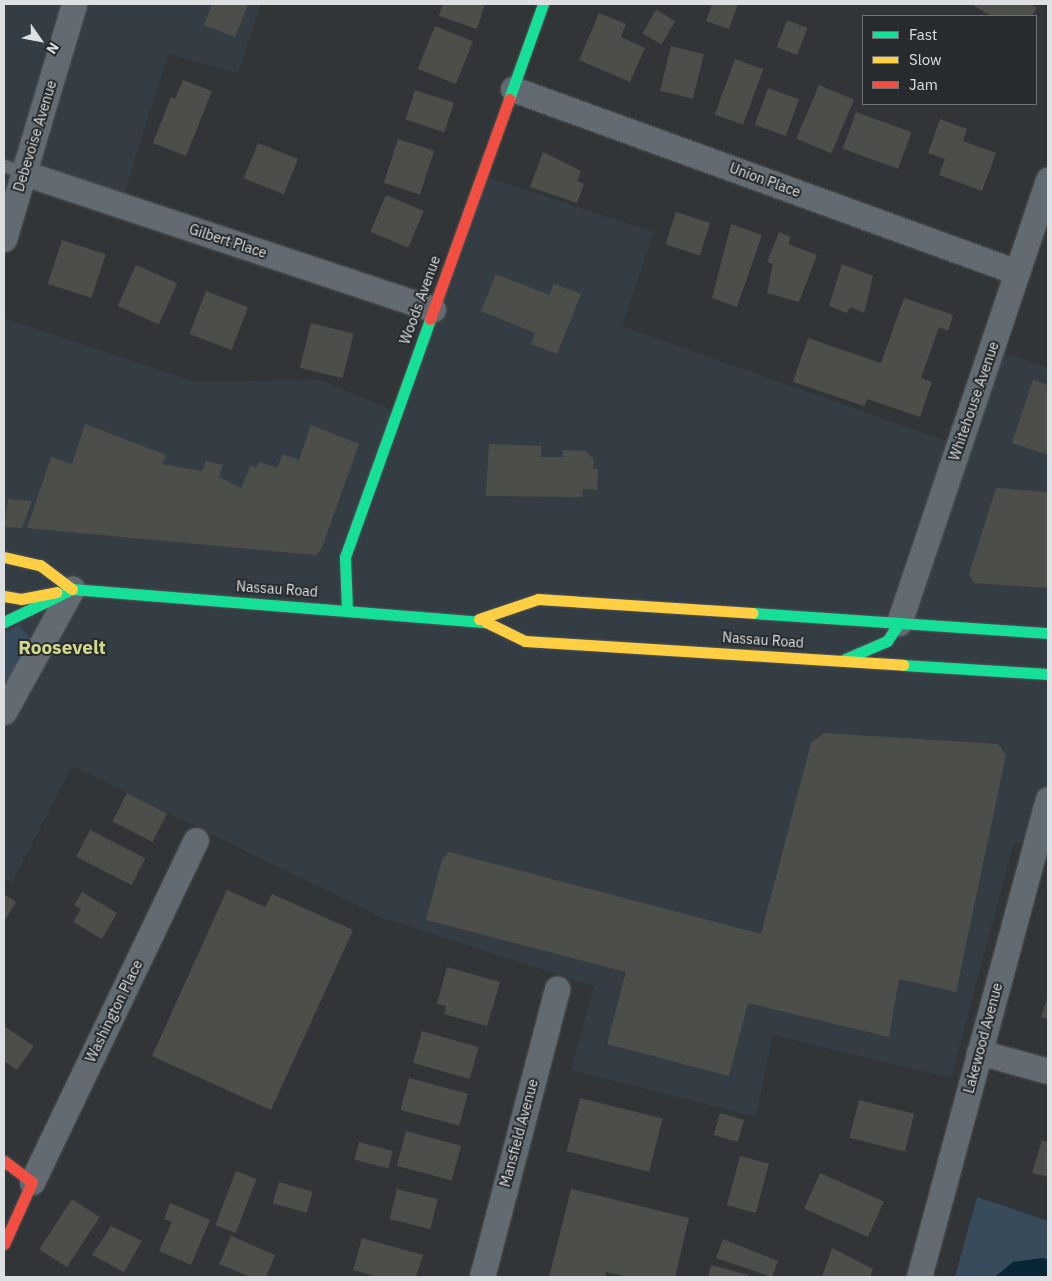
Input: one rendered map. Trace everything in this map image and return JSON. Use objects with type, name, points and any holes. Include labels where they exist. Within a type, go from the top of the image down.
[{"type":"main road","name":"Woods Avenue","points":[[347,610],[345,557],[543,4]]},
{"type":"main road","points":[[4,557],[40,565],[72,588],[4,622]]},
{"type":"main road","name":"Nassau Road","points":[[4,596],[21,598],[72,588],[479,619],[525,641],[1048,674]]},
{"type":"main road","name":"Nassau Road","points":[[479,619],[538,599],[1048,633]]},
{"type":"main road","points":[[837,662],[887,641],[899,623]]},
{"type":"main road","points":[[4,1161],[32,1182],[4,1244]]},
{"type":"street","name":"Debevoise Avenue","points":[[4,239],[14,170],[74,4]]},
{"type":"street","name":"Union Place","points":[[513,89],[1017,272]]},
{"type":"street","name":"Gilbert Place","points":[[14,170],[433,309]]},
{"type":"street","name":"Whitehouse Avenue","points":[[899,623],[1048,179]]},
{"type":"street","points":[[4,712],[72,588]]},
{"type":"street","name":"Lakewood Avenue","points":[[919,1277],[1047,805]]},
{"type":"street","name":"Washington Place","points":[[32,1182],[196,840]]},
{"type":"street","name":"Mansfield Avenue","points":[[482,1277],[557,989]]},
{"type":"street","points":[[979,1052],[1048,1071]]},
{"type":"lane","points":[[4,1207],[19,1211]]},
{"type":"shaded area","points":[[4,4],[261,4],[238,73],[168,54],[123,198],[29,170],[4,249]]},
{"type":"shaded area","points":[[483,176],[654,232],[622,326],[963,447],[995,349],[1048,368],[1048,849],[1014,842],[951,1078],[773,1035],[756,1117],[571,1070],[594,986],[383,918],[72,766],[12,883],[4,878],[4,318],[196,382],[320,380],[400,413]]},
{"type":"shaded area","points":[[19,625],[33,642],[4,693],[4,633]]},
{"type":"shaded area","points":[[977,1197],[1048,1221],[1048,1277],[955,1277]]},
{"type":"shaded area","points":[[1043,1258],[1048,1260],[1048,1277],[995,1277],[1013,1262]]},
{"type":"building","points":[[212,4],[248,4],[235,37],[204,25]]},
{"type":"building","points":[[443,4],[485,4],[477,29],[439,16]]},
{"type":"building","points":[[712,4],[738,4],[729,29],[706,21]]},
{"type":"building","points":[[971,4],[1030,4],[1037,8],[1033,15],[989,15]]},
{"type":"building","points":[[656,10],[675,21],[662,44],[642,33]]},
{"type":"building","points":[[599,13],[626,24],[621,37],[645,48],[630,82],[579,60]]},
{"type":"building","points":[[787,20],[808,28],[797,55],[777,47]]},
{"type":"building","points":[[435,26],[473,41],[456,84],[418,69]]},
{"type":"building","points":[[671,46],[704,54],[693,99],[660,91]]},
{"type":"building","points":[[735,59],[763,69],[743,125],[715,114]]},
{"type":"building","points":[[183,80],[212,91],[186,156],[153,143],[171,97],[175,99]]},
{"type":"building","points":[[819,85],[854,100],[831,153],[796,138]]},
{"type":"building","points":[[768,88],[799,99],[786,136],[755,125]]},
{"type":"building","points":[[415,90],[454,103],[444,132],[405,119]]},
{"type":"building","points":[[856,112],[911,132],[898,169],[843,149]]},
{"type":"building","points":[[940,119],[967,129],[963,141],[996,153],[982,191],[939,175],[945,159],[928,153]]},
{"type":"building","points":[[398,139],[434,151],[420,194],[384,183]]},
{"type":"building","points":[[258,143],[298,159],[284,194],[244,178]]},
{"type":"building","points":[[543,152],[581,171],[577,181],[584,184],[577,203],[530,187]]},
{"type":"building","points":[[386,195],[424,211],[408,248],[370,232]]},
{"type":"building","points":[[676,212],[710,223],[700,255],[665,244]]},
{"type":"building","points":[[731,224],[762,235],[737,307],[712,298]]},
{"type":"building","points":[[779,232],[791,237],[788,244],[817,255],[799,302],[767,293],[773,264],[767,262]]},
{"type":"building","points":[[62,240],[106,254],[92,298],[48,284]]},
{"type":"building","points":[[842,264],[873,276],[864,313],[850,307],[847,313],[829,306]]},
{"type":"building","points":[[136,265],[177,283],[159,324],[118,306]]},
{"type":"building","points":[[496,274],[549,295],[554,284],[581,294],[557,354],[531,344],[535,333],[481,311]]},
{"type":"building","points":[[206,291],[248,307],[232,350],[190,334]]},
{"type":"building","points":[[904,298],[953,315],[948,331],[939,327],[921,378],[932,382],[920,417],[867,399],[864,406],[793,382],[808,338],[881,363]]},
{"type":"building","points":[[311,323],[354,334],[343,378],[300,368]]},
{"type":"building","points":[[1033,380],[1048,385],[1048,455],[1012,443]]},
{"type":"building","points":[[85,424],[166,455],[162,464],[202,471],[206,461],[223,465],[219,477],[241,488],[251,465],[256,468],[260,462],[277,468],[283,454],[299,460],[311,425],[359,444],[321,550],[315,555],[27,528],[51,457],[72,464]]},
{"type":"building","points":[[489,444],[541,446],[541,457],[563,457],[563,450],[586,451],[594,460],[593,469],[598,469],[597,490],[583,489],[582,497],[486,496]]},
{"type":"building","points":[[996,488],[1048,492],[1048,588],[974,583],[969,574]]},
{"type":"building","points":[[8,499],[32,501],[22,528],[4,527]]},
{"type":"building","points":[[824,733],[998,744],[1006,755],[956,992],[899,979],[889,1037],[748,1003],[729,1076],[607,1044],[626,972],[426,920],[442,860],[449,852],[761,934],[811,743]]},
{"type":"building","points":[[127,793],[167,813],[153,842],[112,822]]},
{"type":"building","points":[[90,830],[145,858],[132,885],[76,857]]},
{"type":"building","points":[[227,890],[265,907],[272,894],[353,930],[271,1110],[152,1056]]},
{"type":"building","points":[[82,892],[117,913],[102,939],[73,922],[81,909],[74,905]]},
{"type":"building","points":[[4,894],[16,902],[4,922]]},
{"type":"building","points":[[447,967],[500,982],[487,1026],[444,1014],[446,1006],[437,1004]]},
{"type":"building","points":[[1048,995],[1048,1019],[1041,1017]]},
{"type":"building","points":[[4,1026],[34,1046],[17,1070],[4,1061]]},
{"type":"building","points":[[422,1031],[479,1047],[470,1079],[413,1063]]},
{"type":"building","points":[[409,1078],[468,1094],[459,1126],[400,1110]]},
{"type":"building","points":[[580,1098],[662,1119],[649,1172],[567,1151]]},
{"type":"building","points":[[859,1100],[914,1114],[905,1152],[850,1138]]},
{"type":"building","points":[[720,1113],[744,1120],[738,1142],[714,1135]]},
{"type":"building","points":[[406,1131],[461,1146],[452,1181],[397,1166]]},
{"type":"building","points":[[1042,1140],[1048,1142],[1048,1177],[1032,1173]]},
{"type":"building","points":[[359,1142],[393,1151],[388,1168],[354,1159]]},
{"type":"building","points":[[740,1156],[769,1164],[756,1213],[727,1205]]},
{"type":"building","points":[[236,1171],[257,1179],[236,1233],[215,1225]]},
{"type":"building","points":[[820,1173],[884,1201],[868,1237],[804,1209]]},
{"type":"building","points":[[279,1182],[313,1192],[307,1213],[273,1203]]},
{"type":"building","points":[[397,1189],[438,1199],[430,1229],[390,1219]]},
{"type":"building","points":[[571,1189],[689,1218],[675,1277],[629,1277],[606,1272],[605,1277],[549,1277]]},
{"type":"building","points":[[72,1199],[100,1217],[67,1267],[39,1249]]},
{"type":"building","points":[[170,1203],[210,1220],[191,1265],[159,1251],[172,1222],[164,1219]]},
{"type":"building","points":[[111,1226],[142,1241],[124,1272],[92,1255]]},
{"type":"building","points":[[231,1236],[275,1255],[266,1277],[251,1277],[219,1264]]},
{"type":"building","points":[[362,1238],[423,1255],[416,1277],[378,1277],[353,1270]]},
{"type":"building","points":[[723,1239],[778,1261],[772,1277],[716,1258]]},
{"type":"building","points":[[832,1248],[873,1269],[870,1277],[822,1277]]},
{"type":"building","points":[[711,1265],[748,1275],[748,1277],[708,1277]]},
{"type":"traffic: fast","points":[[509,99],[543,4]]},
{"type":"traffic: fast","points":[[347,610],[345,557],[430,319]]},
{"type":"traffic: fast","points":[[4,622],[72,589],[486,622]]},
{"type":"traffic: fast","points":[[753,613],[1048,633]]},
{"type":"traffic: fast","points":[[845,659],[887,641],[899,623]]},
{"type":"traffic: fast","points":[[903,665],[1048,674]]},
{"type":"traffic: slow","points":[[4,557],[40,565],[72,589]]},
{"type":"traffic: slow","points":[[4,596],[21,599],[56,592]]},
{"type":"traffic: slow","points":[[479,619],[538,599],[753,613]]},
{"type":"traffic: slow","points":[[486,622],[525,641],[903,665]]},
{"type":"traffic: jam","points":[[430,319],[509,99]]},
{"type":"traffic: jam","points":[[4,1161],[32,1182],[4,1244]]},
{"type":"district","name":"Roosevelt","points":[[62,648]]}]
